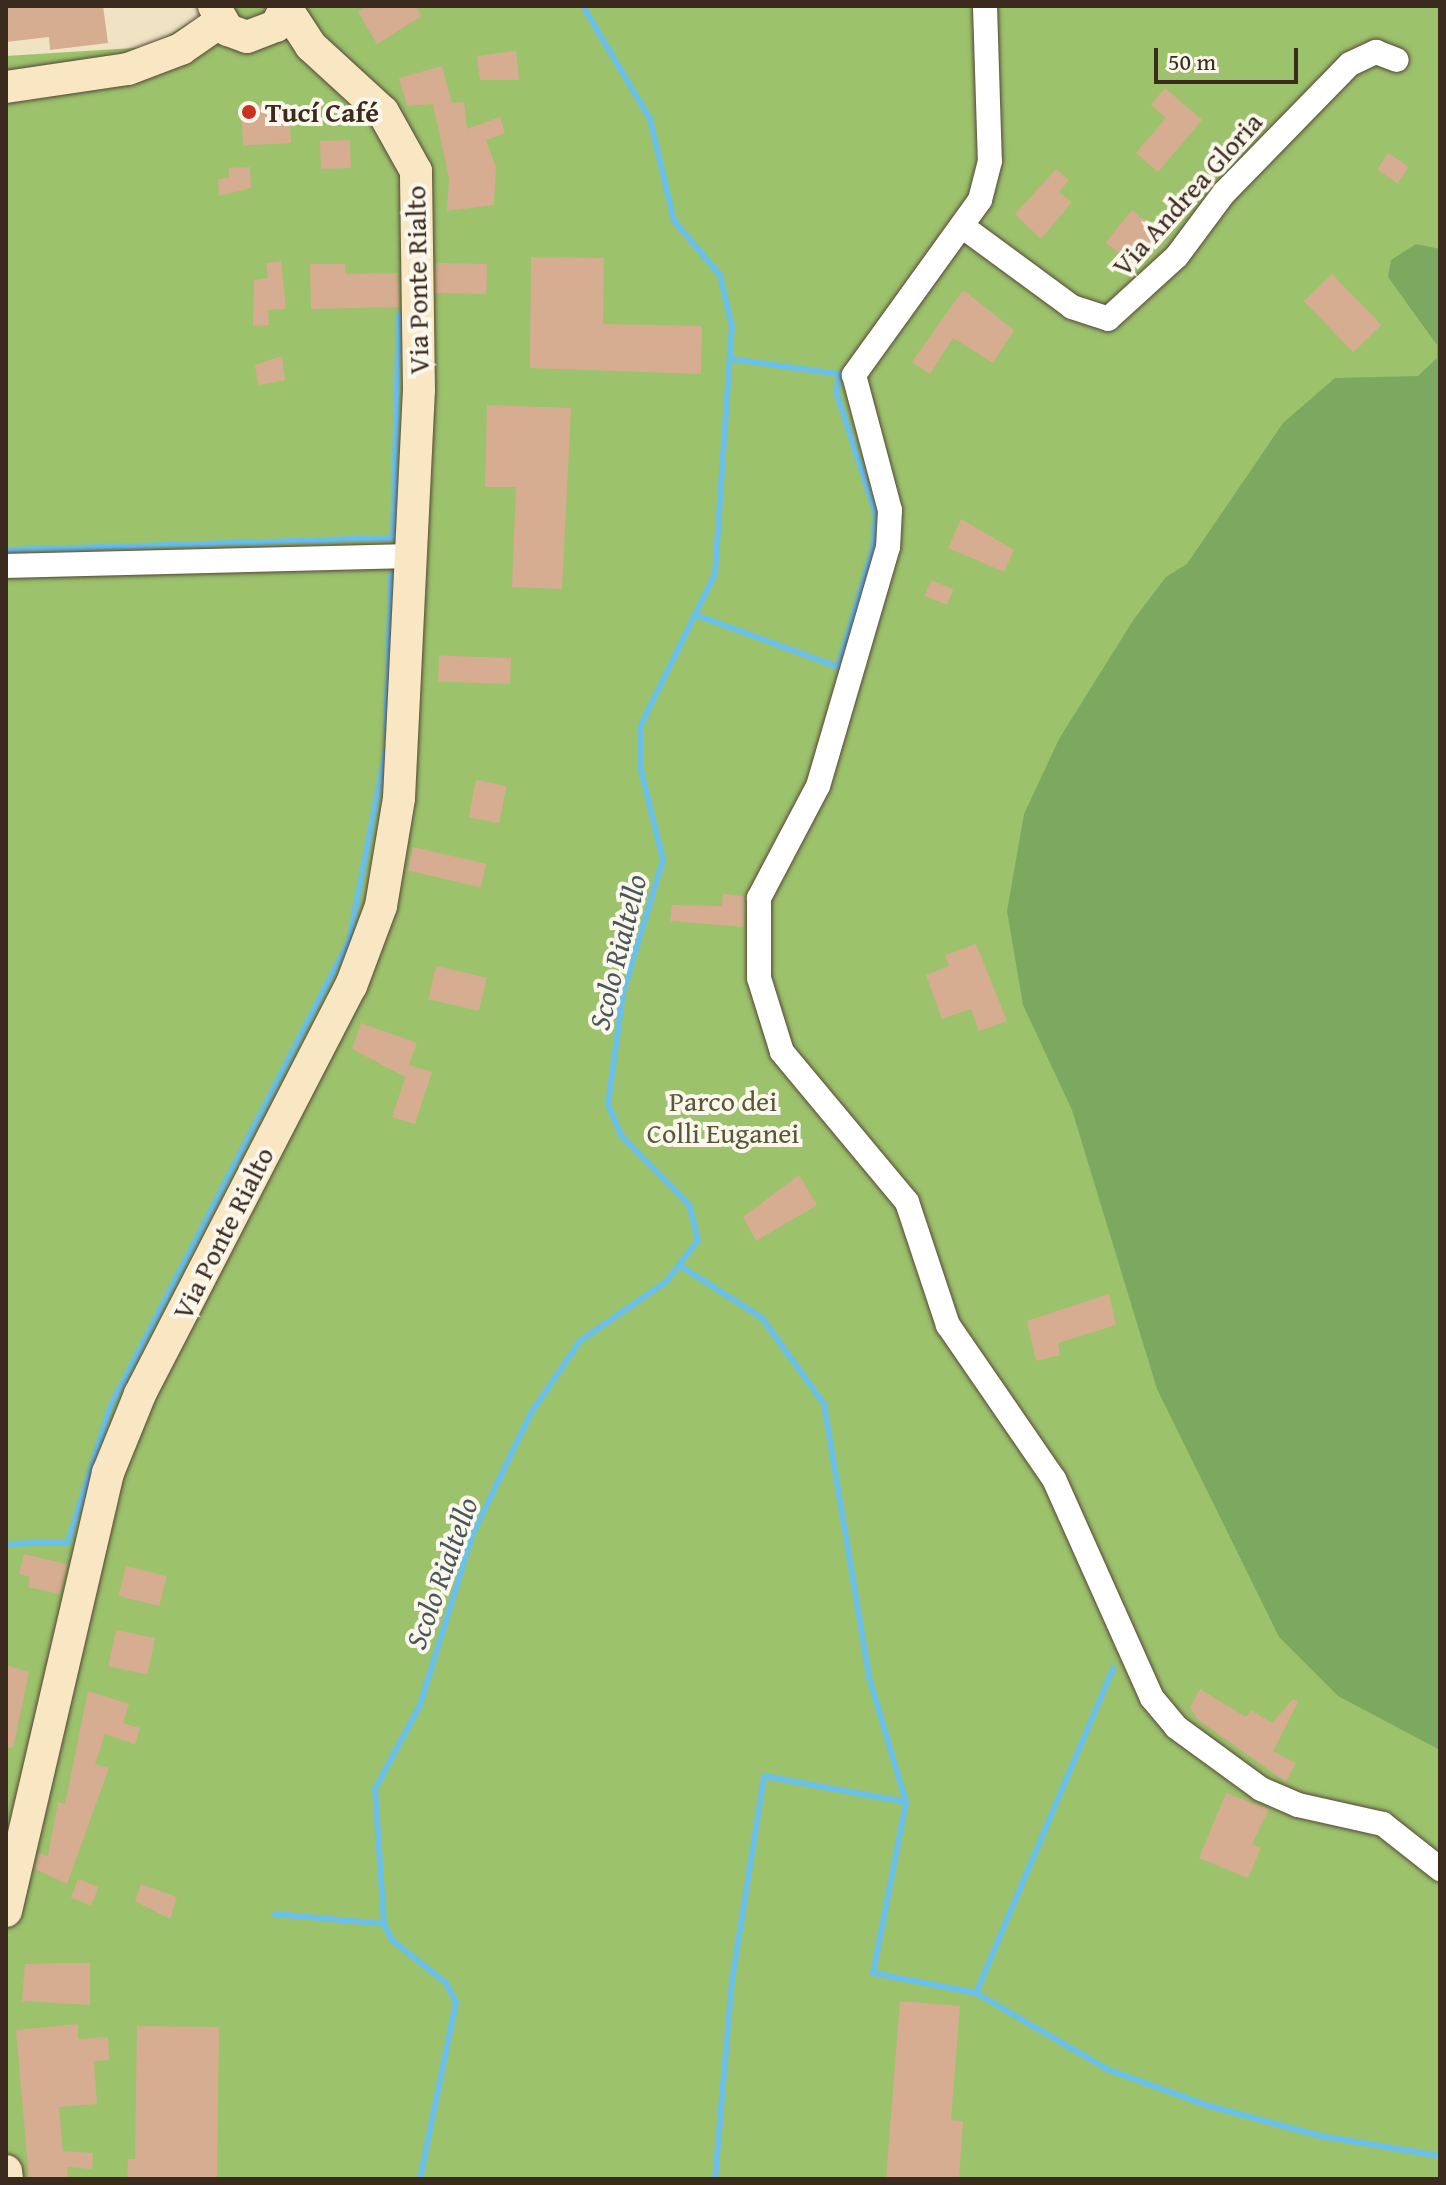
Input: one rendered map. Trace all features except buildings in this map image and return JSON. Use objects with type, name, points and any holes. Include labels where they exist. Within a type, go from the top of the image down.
[{"type":"main road","name":"Via Ponte Rialto","points":[[6,1911],[100,1496],[120,1440],[351,986],[381,906],[403,761],[419,390],[416,171],[383,112],[280,16],[247,37],[217,14]]},
{"type":"main road","points":[[6,87],[117,73],[181,49],[217,14]]},
{"type":"main road","points":[[6,2171],[7,2179]]},
{"type":"street","points":[[985,6],[990,161],[966,229],[871,342],[854,375],[891,531],[818,786],[756,910],[754,946],[772,1028],[797,1073],[907,1202],[959,1348],[1054,1479],[1152,1698],[1176,1727],[1261,1789],[1298,1805],[1383,1824],[1440,1869]]},
{"type":"street","name":"Via Andrea Gloria","points":[[966,229],[1072,307],[1108,319],[1177,256],[1224,193],[1350,64],[1376,52],[1397,60]]},
{"type":"street","points":[[6,566],[410,556]]},
{"type":"green space","name":"Parco dei Colli Euganei","points":[[218,6],[1440,6],[1440,2179],[6,2179],[6,56],[149,47]]},
{"type":"green space","points":[[1416,244],[1440,249],[1440,1750],[1338,1696],[1279,1637],[1157,1389],[1072,1110],[1023,1005],[1007,911],[1024,814],[1059,739],[1134,619],[1166,577],[1187,564],[1283,423],[1335,378],[1418,376],[1437,358],[1437,345],[1388,277],[1391,260]]},
{"type":"waterway","name":"Scolo Rialtello","points":[[420,2179],[456,2002],[446,1983],[392,1940],[384,1924],[375,1789],[420,1705],[472,1536],[531,1413],[580,1341],[666,1282],[698,1240],[689,1205],[621,1135],[608,1104],[623,993],[663,860],[640,766],[640,727],[715,574],[732,327],[720,275],[674,221],[650,119],[583,6]]},
{"type":"waterway","points":[[6,550],[393,538],[399,315]]},
{"type":"waterway","points":[[696,615],[838,667],[873,548],[876,515],[837,394],[838,374],[732,359]]},
{"type":"waterway","points":[[386,737],[391,575]]},
{"type":"waterway","points":[[6,1544],[68,1542],[110,1407],[349,941],[386,748]]},
{"type":"waterway","points":[[682,1267],[762,1318],[824,1404],[869,1677],[906,1802],[873,1973],[976,1993],[1109,2070],[1206,2105],[1321,2136],[1440,2156]]},
{"type":"waterway","points":[[976,1993],[1113,1668]]},
{"type":"waterway","points":[[715,2179],[732,1981],[764,1776],[906,1802]]},
{"type":"waterway","points":[[275,1914],[384,1924]]},
{"type":"place","name":"Tucí Café","points":[[249,112]]}]
